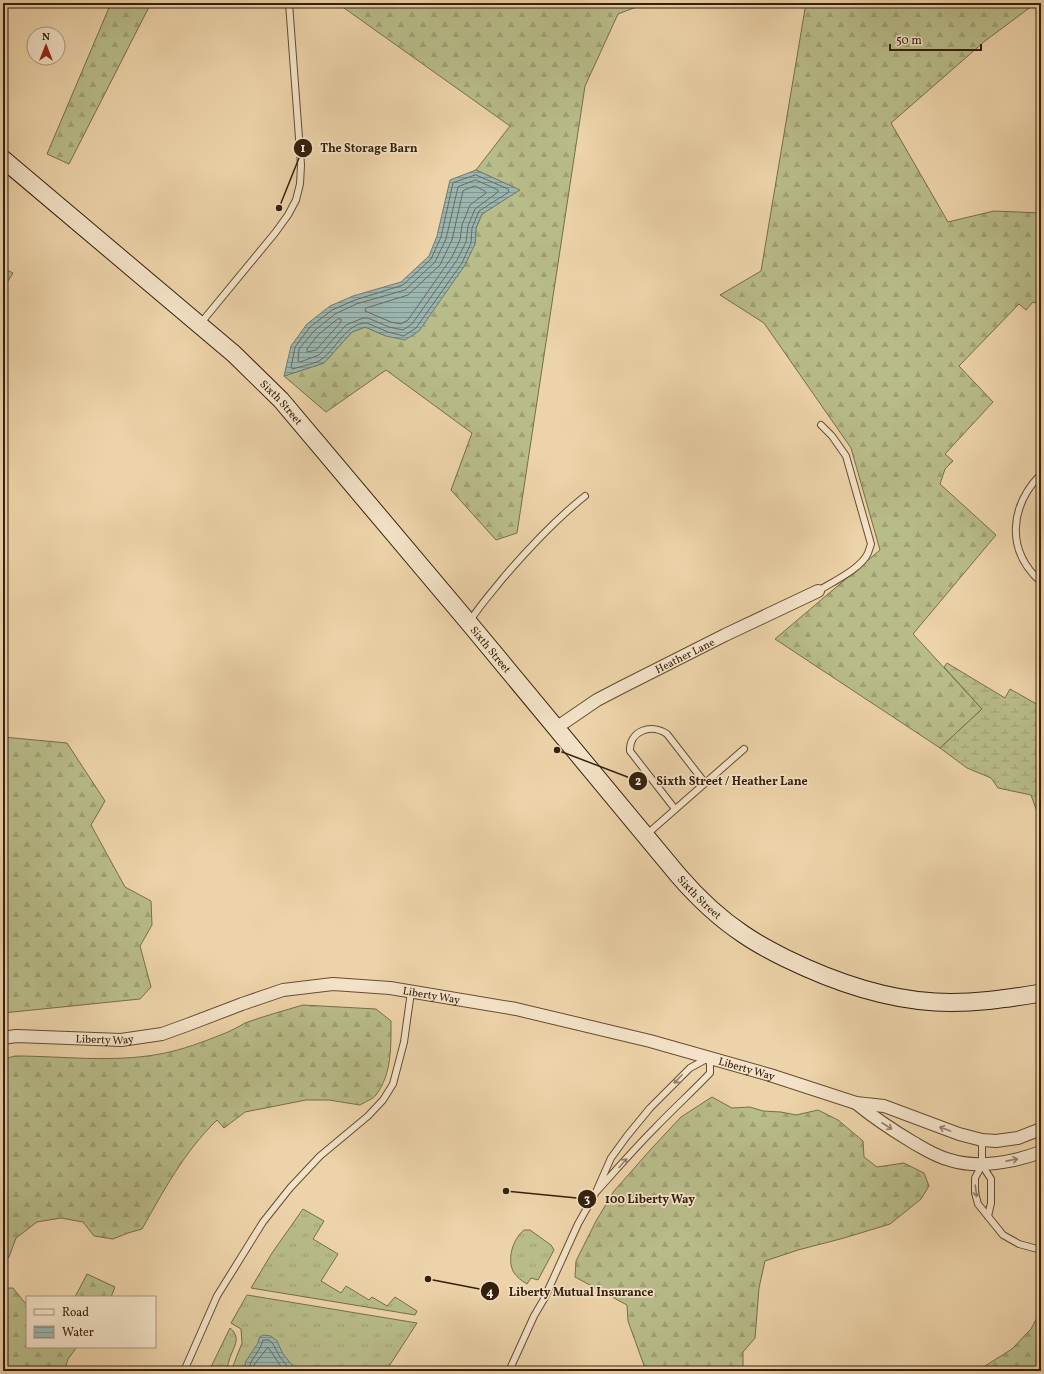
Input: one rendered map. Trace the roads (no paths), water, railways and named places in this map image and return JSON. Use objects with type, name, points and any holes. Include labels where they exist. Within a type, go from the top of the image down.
[{"type":"main road","name":"Sixth Street","points":[[3,160],[200,324],[234,354],[280,400],[469,623],[695,895],[743,934],[804,967],[828,977],[871,991],[934,1002],[970,1002],[1041,993]]},
{"type":"street","name":"Heather Lane","points":[[556,728],[597,700],[725,635],[818,591]]},
{"type":"street","name":"Liberty Way","points":[[3,1038],[16,1036],[121,1040],[162,1034],[283,990],[333,984],[369,986],[537,1013],[643,1039],[770,1075],[856,1103],[884,1106],[960,1134],[982,1140],[996,1141],[1018,1138],[1041,1129]]},
{"type":"street","name":"Liberty Way","points":[[856,1103],[886,1126],[936,1155],[952,1161],[982,1164],[1017,1159],[1041,1152]]},
{"type":"lane","points":[[200,324],[275,233],[288,215],[296,200],[300,184],[301,165],[289,3]]},
{"type":"lane","points":[[818,591],[862,562],[868,554],[871,544],[846,456],[832,436],[821,425]]},
{"type":"lane","points":[[1041,474],[1026,492],[1019,505],[1016,519],[1016,534],[1024,563],[1041,582]]},
{"type":"lane","points":[[469,623],[483,602],[516,563],[561,516],[585,496]]},
{"type":"lane","points":[[675,809],[630,751],[630,744],[635,736],[645,729],[660,729],[667,734],[705,783]]},
{"type":"lane","points":[[645,836],[744,749]]},
{"type":"lane","points":[[184,1371],[217,1296],[263,1222],[290,1188],[320,1156],[368,1116],[383,1100],[393,1084],[404,1042],[411,992]]},
{"type":"lane","points":[[509,1371],[578,1224],[596,1192],[611,1158],[650,1108],[690,1068],[710,1057],[710,1073],[691,1094],[653,1129],[596,1192]]},
{"type":"lane","points":[[982,1140],[982,1164],[975,1178],[975,1193],[978,1204],[1003,1235],[1019,1244],[1041,1250]]},
{"type":"lane","points":[[982,1164],[991,1179],[991,1203],[988,1216]]},
{"type":"water","points":[[476,170],[520,190],[482,214],[476,228],[475,244],[465,265],[419,331],[405,340],[386,336],[365,327],[352,332],[324,363],[284,376],[291,346],[307,324],[330,306],[353,296],[401,282],[429,256],[437,236],[450,180]]},
{"type":"water","points":[[263,1335],[271,1336],[277,1341],[283,1354],[297,1371],[244,1371],[246,1361],[258,1343],[259,1338]]},
{"type":"place","name":"The Storage Barn","points":[[279,208]]},
{"type":"place","name":"Sixth Street / Heather Lane","points":[[557,750]]},
{"type":"place","name":"100 Liberty Way","points":[[506,1191]]},
{"type":"place","name":"Liberty Mutual Insurance","points":[[428,1279]]}]
